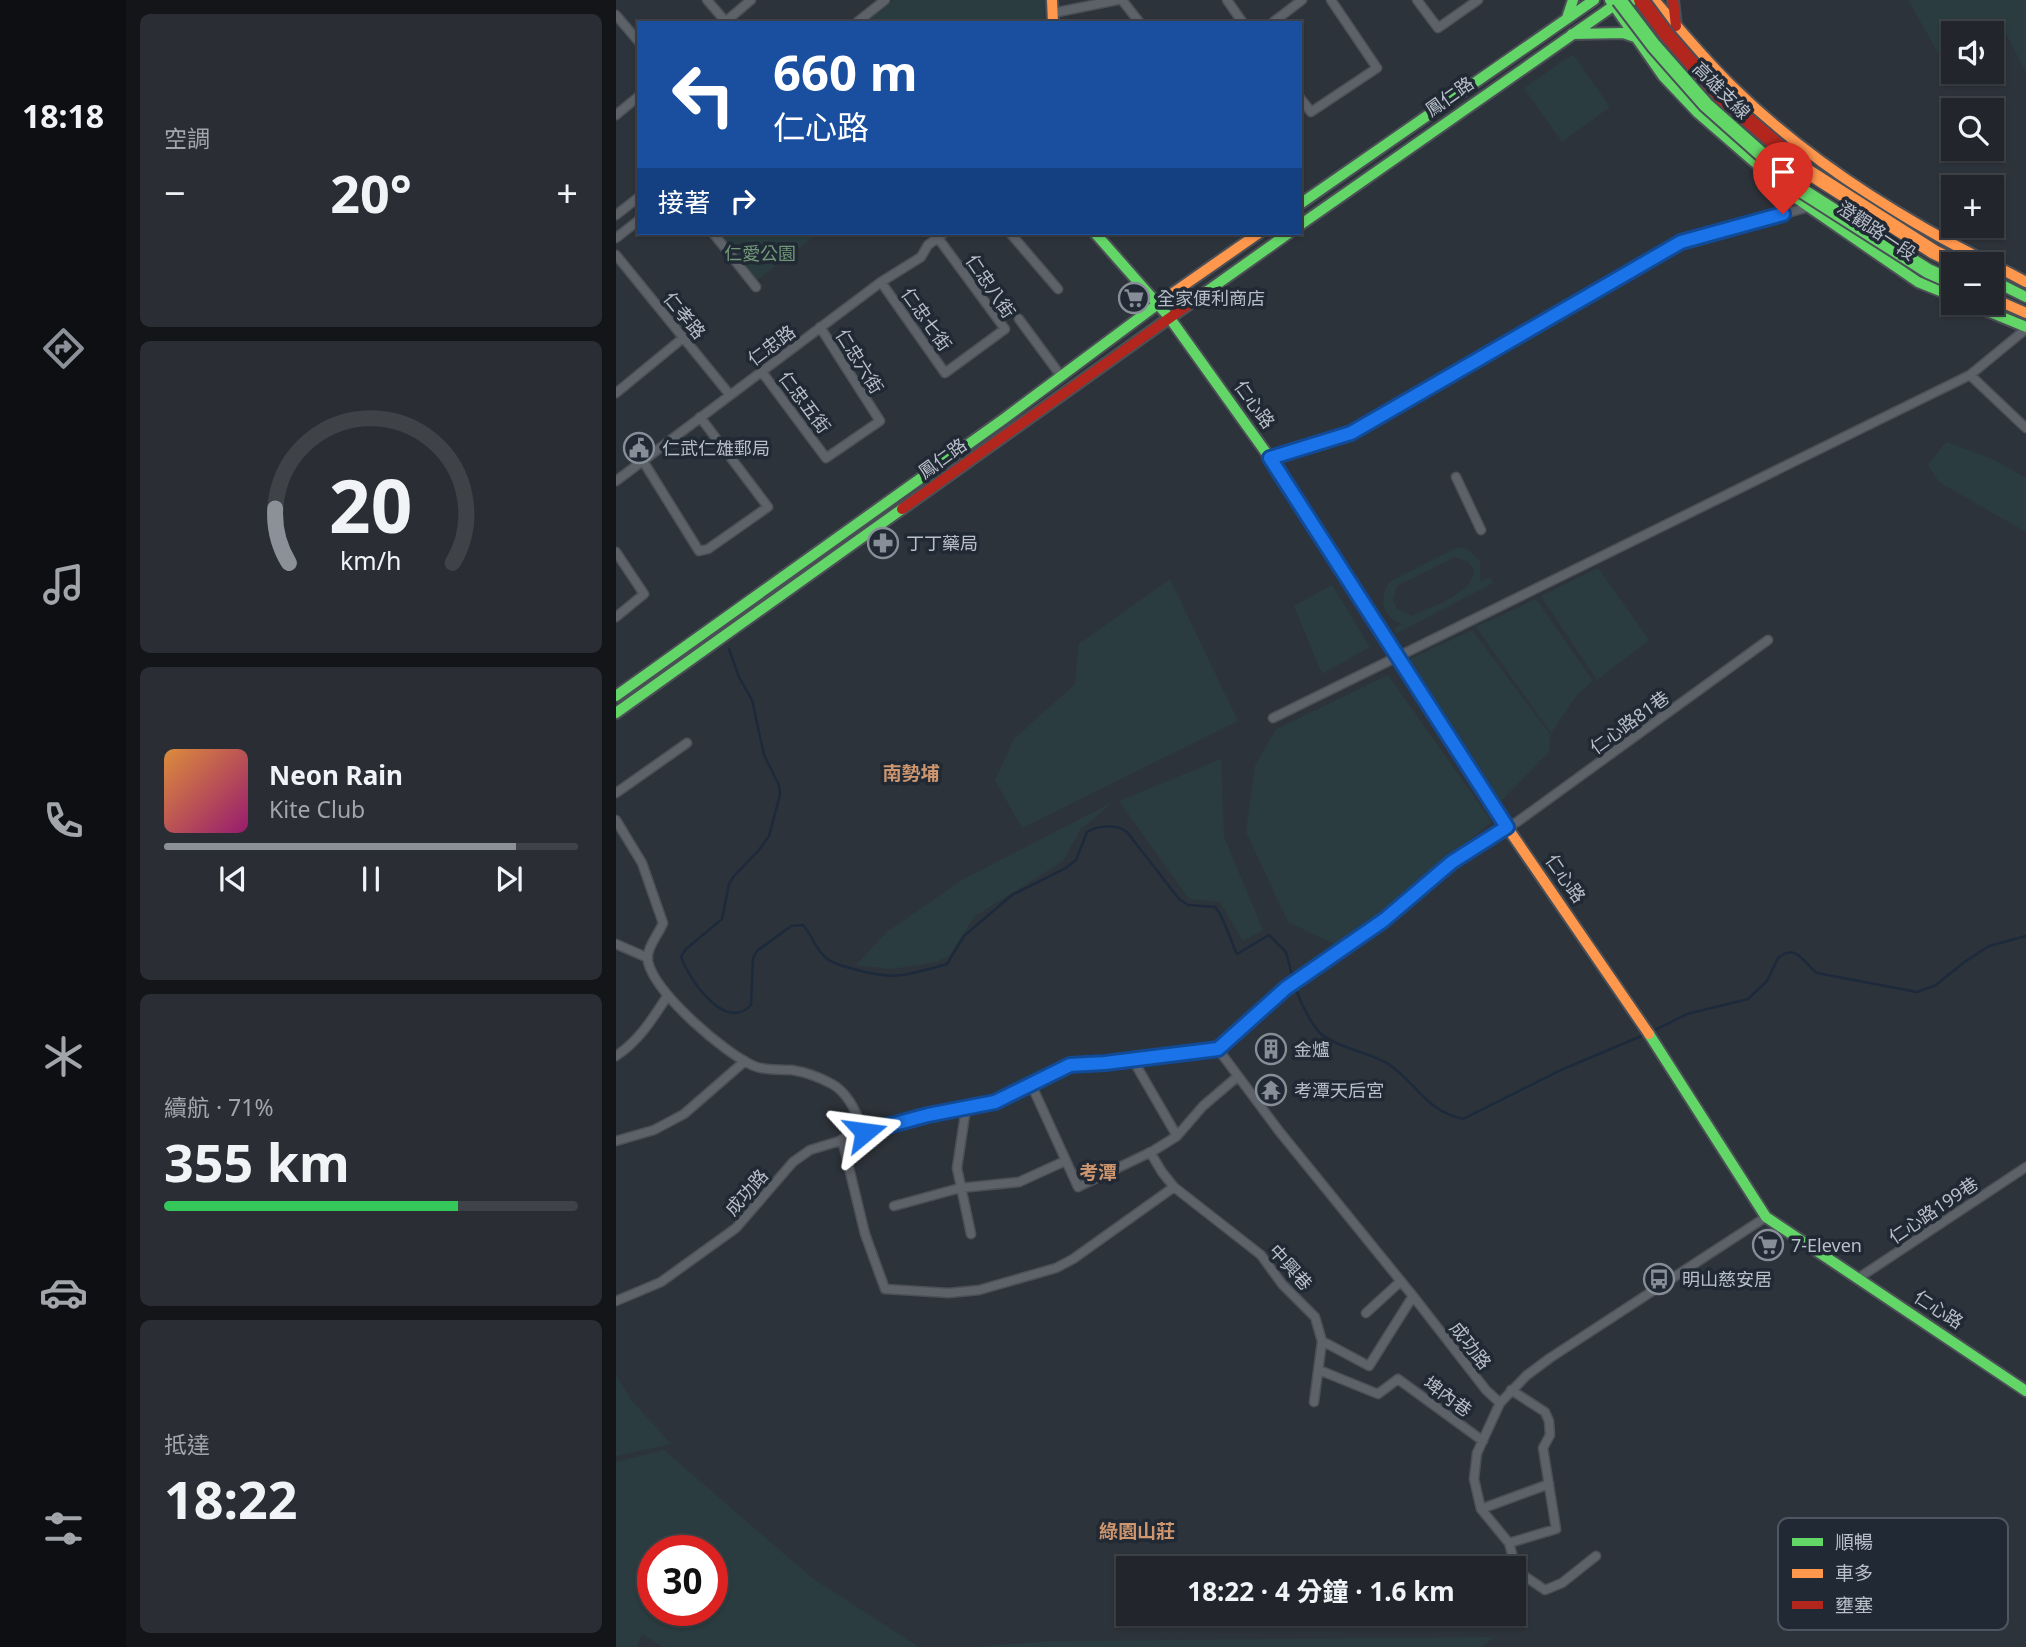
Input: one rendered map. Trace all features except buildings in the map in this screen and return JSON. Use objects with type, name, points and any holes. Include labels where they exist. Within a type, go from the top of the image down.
[{"type":"main road","points":[[1567,18],[1573,0]]},
{"type":"main road","name":"鳳仁路","points":[[1302,203],[1594,0]]},
{"type":"main road","points":[[1630,0],[1684,66],[1723,108],[1760,110]]},
{"type":"main road","name":"高雄支線","points":[[1641,0],[1667,35],[1721,97],[1810,173],[1941,255]]},
{"type":"main road","name":"澄觀路一段","points":[[1654,0],[1733,87],[1817,160],[1935,236],[1967,252]]},
{"type":"main road","points":[[1672,0],[1676,26]]},
{"type":"main road","name":"鳳仁路","points":[[1302,224],[1616,1]]},
{"type":"main road","name":"澄觀路一段","points":[[1616,1],[1663,76],[1698,113],[1809,207],[1918,282],[1941,291]]},
{"type":"main road","name":"高雄支線","points":[[1616,1],[1706,105],[1804,192],[1941,277]]},
{"type":"main road","points":[[1572,34],[1623,33],[1639,38]]},
{"type":"main road","name":"仁心路","points":[[1097,235],[1169,317],[1270,458],[1507,827],[1594,951],[1711,1128],[1766,1217],[2026,1391]]},
{"type":"main road","name":"鳳仁路","points":[[616,696],[1061,376],[1158,303],[1256,235]]},
{"type":"main road","name":"鳳仁路","points":[[616,713],[1286,235]]},
{"type":"main road","name":"澄觀路一段","points":[[2004,271],[2026,282]]},
{"type":"main road","points":[[2004,286],[2026,297]]},
{"type":"main road","points":[[2004,303],[2026,313]]},
{"type":"main road","points":[[1996,315],[2026,328]]},
{"type":"street","points":[[707,0],[724,21]]},
{"type":"street","points":[[726,21],[751,0]]},
{"type":"street","points":[[859,21],[885,0]]},
{"type":"street","points":[[1053,12],[1120,0],[1138,21]]},
{"type":"street","points":[[1227,0],[1242,21]]},
{"type":"street","points":[[1275,21],[1302,0]]},
{"type":"street","points":[[1302,101],[1311,112],[1377,68],[1331,0]]},
{"type":"street","points":[[1417,0],[1438,28],[1478,0]]},
{"type":"street","points":[[616,15],[637,40]]},
{"type":"street","points":[[616,115],[637,98]]},
{"type":"street","points":[[616,215],[637,199]]},
{"type":"street","points":[[1270,458],[1351,433],[1681,242],[1809,207]]},
{"type":"street","points":[[616,238],[637,222]]},
{"type":"street","points":[[715,235],[756,286]]},
{"type":"street","name":"仁忠路","points":[[616,481],[881,282],[922,257],[928,246],[941,235]]},
{"type":"street","name":"仁忠八街","points":[[941,235],[1005,329],[981,347]]},
{"type":"street","points":[[1012,235],[1058,289]]},
{"type":"street","name":"仁孝路","points":[[616,255],[730,395]]},
{"type":"street","name":"仁忠七街","points":[[881,282],[945,373],[981,347]]},
{"type":"street","points":[[1019,318],[1061,376]]},
{"type":"street","name":"仁忠六街","points":[[820,327],[880,421],[855,438]]},
{"type":"street","points":[[1273,718],[1970,374],[2026,328]]},
{"type":"street","points":[[616,393],[683,338]]},
{"type":"street","name":"仁忠五街","points":[[762,372],[826,458],[855,438]]},
{"type":"street","points":[[1970,374],[2026,428]]},
{"type":"street","points":[[643,461],[699,551],[708,549],[768,507],[701,417]]},
{"type":"street","points":[[1456,477],[1481,530]]},
{"type":"street","points":[[616,552],[644,594],[616,617]]},
{"type":"street","name":"仁心路81巷","points":[[1507,827],[1768,640]]},
{"type":"street","points":[[616,793],[687,743]]},
{"type":"street","points":[[616,820],[642,863],[663,923],[648,958]]},
{"type":"street","points":[[1218,1049],[1286,988],[1384,920],[1452,862],[1507,827]]},
{"type":"street","points":[[616,944],[648,958],[658,982],[668,995],[697,1025],[746,1061],[757,1068],[792,1070],[832,1084],[844,1092],[865,1132]]},
{"type":"street","points":[[616,1056],[627,1049],[645,1029],[668,995]]},
{"type":"street","name":"成功路","points":[[616,1300],[661,1282],[736,1228],[793,1162],[810,1150],[928,1115],[995,1102],[1070,1065],[1218,1049],[1237,1077],[1486,1390],[1500,1403]]},
{"type":"street","points":[[1133,1060],[1177,1136]]},
{"type":"street","points":[[616,1141],[654,1130],[684,1114],[746,1061]]},
{"type":"street","points":[[1031,1084],[1078,1187],[1177,1136],[1203,1106],[1237,1077]]},
{"type":"street","points":[[966,1108],[957,1168],[971,1234]]},
{"type":"street","points":[[842,1139],[865,1234],[885,1289],[949,1293],[978,1290],[1055,1268],[1073,1259],[1174,1186]]},
{"type":"street","name":"中興巷","points":[[1150,1152],[1174,1186],[1261,1255],[1282,1284],[1315,1317],[1322,1341]]},
{"type":"street","points":[[894,1206],[960,1188],[1019,1182],[1065,1161]]},
{"type":"street","name":"仁心路199巷","points":[[1857,1279],[2026,1167]]},
{"type":"street","points":[[1500,1403],[1511,1390],[1550,1358],[1766,1217]]},
{"type":"street","points":[[1366,1314],[1401,1282]]},
{"type":"street","points":[[1314,1402],[1322,1341],[1369,1366],[1413,1296]]},
{"type":"street","name":"埤內巷","points":[[1319,1370],[1378,1394],[1398,1379],[1483,1441]]},
{"type":"street","points":[[1509,1543],[1556,1529],[1543,1448],[1550,1435],[1549,1421],[1545,1412],[1511,1390]]},
{"type":"street","name":"埤內巷","points":[[1500,1403],[1477,1453],[1474,1479],[1481,1509],[1509,1543],[1520,1573],[1545,1590],[1562,1583],[1596,1556]]},
{"type":"street","points":[[1481,1509],[1549,1484]]},
{"type":"green space","points":[[894,0],[1045,0],[1044,21],[868,21]]},
{"type":"green space","points":[[1908,0],[2026,0],[2026,73],[2004,30],[2004,21],[1999,20],[1941,21],[1941,58]]},
{"type":"green space","points":[[1573,54],[1610,107],[1562,142],[1524,88]]},
{"type":"green space","name":"仁愛公園","points":[[722,235],[816,235],[757,280]]},
{"type":"green space","points":[[1946,442],[1993,459],[2026,478],[2026,532],[1939,482],[1928,465]]},
{"type":"green space","points":[[1458,547],[1467,549],[1480,561],[1480,582],[1490,577],[1493,583],[1396,634],[1394,629],[1402,624],[1390,617],[1383,601],[1389,582]],"holes":[[[1455,557],[1468,562],[1474,570],[1472,578],[1459,592],[1412,616],[1397,609],[1393,600],[1397,586]]]},
{"type":"green space","points":[[1598,568],[1649,640],[1597,680],[1541,596]]},
{"type":"green space","points":[[1170,579],[1238,721],[1022,828],[995,780],[1014,739],[1075,684],[1079,644]]},
{"type":"green space","points":[[1332,585],[1370,647],[1322,674],[1294,606]]},
{"type":"green space","points":[[1536,599],[1593,681],[1576,696],[1551,733],[1476,627]]},
{"type":"green space","points":[[1472,630],[1550,734],[1549,752],[1501,801],[1410,659]]},
{"type":"green space","points":[[1388,675],[1492,822],[1378,913],[1334,944],[1288,922],[1246,832],[1255,766],[1276,729]]},
{"type":"green space","points":[[1221,759],[1224,837],[1263,930],[1243,941],[1220,902],[1189,899],[1119,801]]},
{"type":"green space","points":[[1113,802],[1080,830],[1063,861],[975,916],[949,956],[936,962],[892,969],[856,965],[887,932],[962,880]]},
{"type":"green space","points":[[616,1375],[632,1401],[671,1444],[616,1456]]},
{"type":"green space","points":[[664,1450],[812,1578],[919,1647],[663,1647],[642,1634],[637,1647],[616,1647],[616,1462]]},
{"type":"green space","points":[[1494,1637],[1482,1647],[973,1647],[1052,1641]]},
{"type":"waterway","points":[[729,649],[739,677],[752,700],[764,755],[779,785],[780,795],[769,836],[729,884],[722,919],[686,949],[681,957],[700,989],[720,1008],[741,1012],[751,1005],[753,958],[757,951],[791,926],[803,925],[819,950],[830,961],[865,972],[889,976],[920,972],[947,964],[964,936],[1012,895],[1066,868],[1076,860],[1087,832],[1107,826],[1127,832],[1179,899],[1188,905],[1215,907],[1237,954],[1269,935],[1286,952],[1293,979]]},
{"type":"waterway","points":[[1653,1031],[1687,1014],[1748,999],[1767,981],[1778,958],[1790,952],[1799,956],[1817,973],[1917,992],[1936,985],[1989,946],[2026,936]]},
{"type":"waterway","points":[[1295,985],[1305,1011],[1320,1033],[1328,1039],[1390,1065],[1440,1110],[1463,1119],[1561,1070],[1644,1035]]},
{"type":"traffic: fast","points":[[1567,18],[1573,0]]},
{"type":"traffic: fast","points":[[1302,203],[1594,0]]},
{"type":"traffic: fast","points":[[1610,0],[1663,76],[1698,113],[1796,198],[1918,282],[1941,291]]},
{"type":"traffic: fast","points":[[1619,0],[1654,46],[1706,105],[1804,192],[1941,277]]},
{"type":"traffic: fast","points":[[1630,0],[1708,92]]},
{"type":"traffic: fast","points":[[1302,224],[1619,2]]},
{"type":"traffic: fast","points":[[1572,34],[1623,33],[1638,38]]},
{"type":"traffic: fast","points":[[1097,235],[1169,317],[1270,458],[1319,534]]},
{"type":"traffic: fast","points":[[1206,292],[1286,235]]},
{"type":"traffic: fast","points":[[2004,286],[2026,297]]},
{"type":"traffic: fast","points":[[616,696],[1005,418],[1170,295]]},
{"type":"traffic: fast","points":[[1997,315],[2026,327]]},
{"type":"traffic: fast","points":[[616,713],[902,509]]},
{"type":"traffic: fast","points":[[1649,1034],[1766,1217],[2026,1391]]},
{"type":"traffic: slow","points":[[1052,0],[1053,21]]},
{"type":"traffic: slow","points":[[1654,0],[1723,77],[1791,139],[1888,207],[1968,252]]},
{"type":"traffic: slow","points":[[1789,155],[1810,173],[1941,255]]},
{"type":"traffic: slow","points":[[1170,295],[1256,235]]},
{"type":"traffic: slow","points":[[2004,270],[2026,282]]},
{"type":"traffic: slow","points":[[2004,303],[2026,313]]},
{"type":"traffic: slow","points":[[1319,534],[1507,827],[1649,1034]]},
{"type":"traffic: jam","points":[[1641,0],[1667,35],[1721,97],[1789,155]]},
{"type":"traffic: jam","points":[[1673,0],[1676,26]]},
{"type":"traffic: jam","points":[[902,509],[1206,292]]},
{"type":"place","name":"全家便利商店","points":[[1134,298]]},
{"type":"place","name":"仁武仁雄郵局","points":[[639,448]]},
{"type":"place","name":"丁丁藥局","points":[[883,543]]},
{"type":"place","name":"金爐","points":[[1271,1049]]},
{"type":"place","name":"考潭天后宮","points":[[1271,1090]]},
{"type":"place","name":"7-Eleven","points":[[1768,1245]]},
{"type":"place","name":"明山慈安居","points":[[1659,1279]]},
{"type":"district","name":"南勢埔","points":[[911,773]]},
{"type":"district","name":"考潭","points":[[1098,1172]]},
{"type":"district","name":"綠園山莊","points":[[1137,1531]]},
{"type":"route","points":[[865,1132],[928,1115],[988,1105],[1070,1065],[1218,1049],[1286,988],[1384,920],[1452,862],[1507,827],[1270,458],[1351,433],[1681,242],[1783,214]]}]
